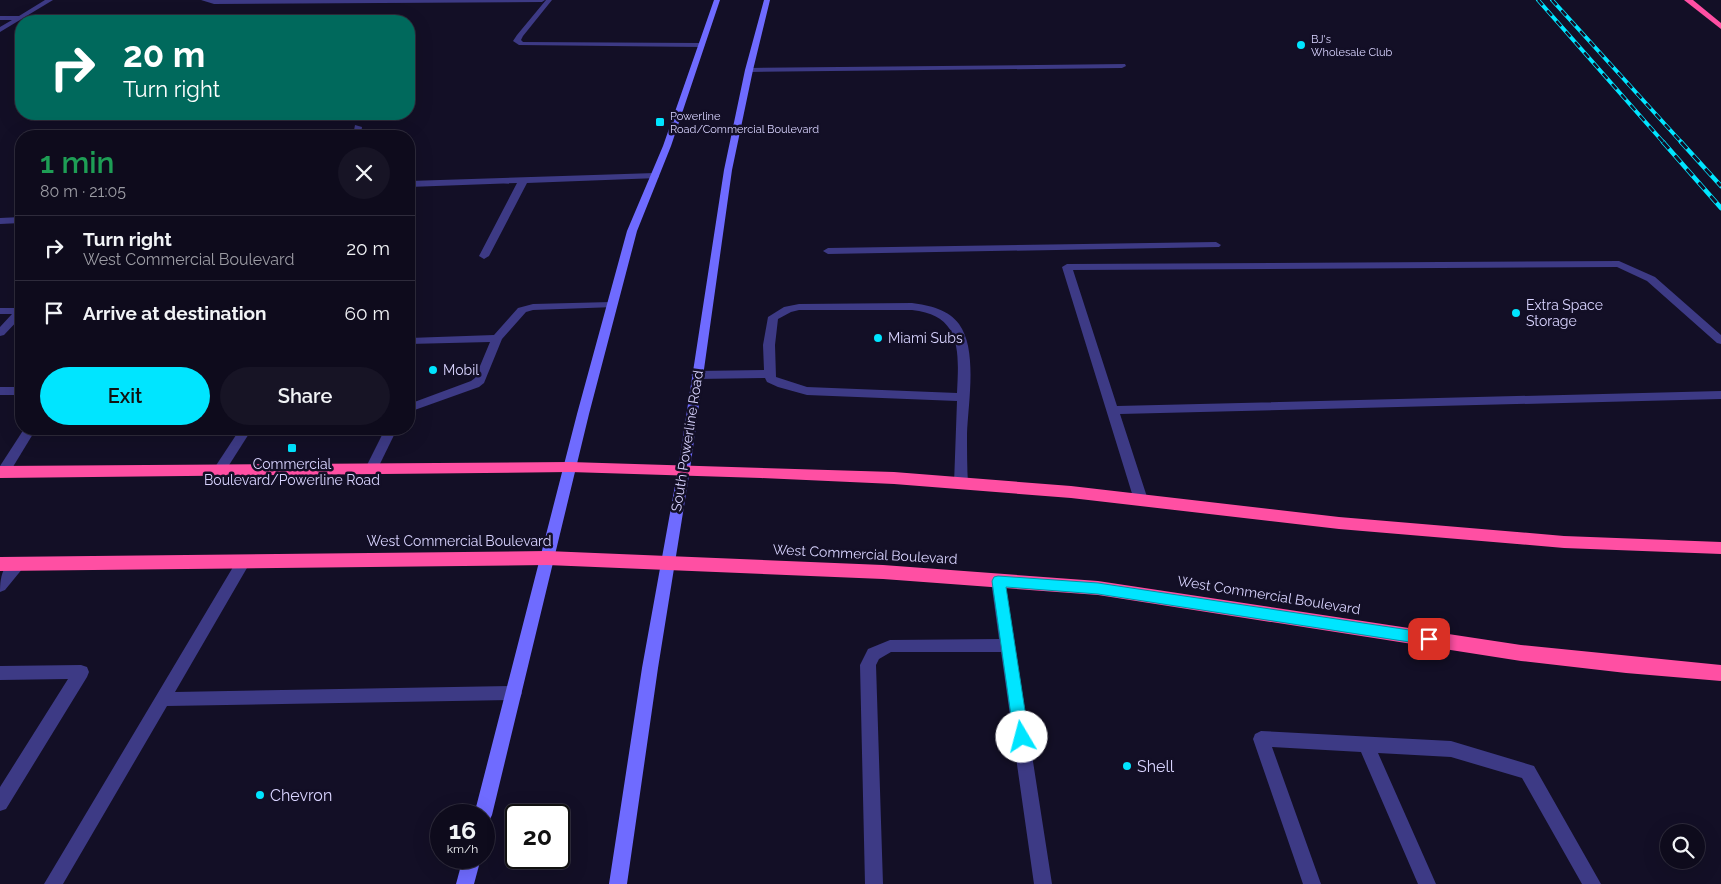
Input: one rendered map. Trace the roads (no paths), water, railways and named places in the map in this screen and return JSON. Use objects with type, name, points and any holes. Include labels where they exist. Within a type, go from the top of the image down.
[{"type":"highway","points":[[1688,0],[1721,26]]},
{"type":"highway","points":[[2,472],[570,467],[684,469],[894,478],[1071,492],[1339,523],[1554,542],[1721,548]]},
{"type":"highway","name":"West Commercial Boulevard","points":[[0,564],[547,558],[883,572],[1098,588],[1521,653],[1721,673]]},
{"type":"main road","points":[[486,804],[610,305],[632,230],[675,124],[718,0]]},
{"type":"main road","name":"South Powerline Road","points":[[618,884],[650,668],[684,469],[728,170],[749,70],[767,0]]},
{"type":"main road","points":[[465,884],[469,869]]},
{"type":"street","points":[[26,15],[50,0]]},
{"type":"street","points":[[204,0],[214,2],[542,0]]},
{"type":"street","points":[[549,0],[520,35],[517,42],[520,44],[701,45]]},
{"type":"street","points":[[0,18],[15,18]]},
{"type":"street","points":[[0,30],[15,21]]},
{"type":"street","points":[[749,70],[1122,66]]},
{"type":"street","points":[[415,184],[655,176]]},
{"type":"street","points":[[484,256],[523,181]]},
{"type":"street","points":[[0,220],[15,220]]},
{"type":"street","points":[[828,251],[1216,245]]},
{"type":"street","points":[[1141,500],[1067,267],[1619,264],[1651,279],[1721,342]]},
{"type":"street","points":[[415,406],[475,384],[480,380],[497,338],[522,310],[533,307],[610,305]]},
{"type":"street","points":[[962,397],[807,391],[782,384],[771,379],[770,374],[769,345],[773,317],[780,312],[799,307],[920,307],[943,315],[958,330],[964,366],[960,439],[962,484]]},
{"type":"street","points":[[0,311],[15,311]]},
{"type":"street","points":[[0,333],[15,317]]},
{"type":"street","points":[[415,341],[497,338]]},
{"type":"street","points":[[698,375],[770,374]]},
{"type":"street","points":[[0,391],[15,391]]},
{"type":"street","points":[[1112,410],[1721,395]]},
{"type":"street","points":[[2,472],[26,435]]},
{"type":"street","points":[[219,470],[242,435]]},
{"type":"street","points":[[371,469],[387,435]]},
{"type":"street","points":[[53,884],[244,561]]},
{"type":"street","points":[[0,586],[18,564]]},
{"type":"street","points":[[998,581],[1043,884]]},
{"type":"street","points":[[874,884],[868,665],[872,654],[890,646],[1008,645]]},
{"type":"street","points":[[0,673],[81,672],[0,803]]},
{"type":"street","points":[[163,699],[514,693]]},
{"type":"street","points":[[1312,884],[1261,740],[1451,750],[1528,772],[1592,884]]},
{"type":"street","points":[[1366,745],[1427,884]]},
{"type":"railway","points":[[1538,0],[1664,143]]},
{"type":"railway","points":[[1552,0],[1682,143]]},
{"type":"railway","points":[[1663,142],[1721,208]]},
{"type":"railway","points":[[1681,142],[1721,186]]},
{"type":"place","name":"BJ's Wholesale Club","points":[[1301,45]]},
{"type":"place","name":"Powerline Road/Commercial Boulevard","points":[[660,122]]},
{"type":"place","name":"Extra Space Storage","points":[[1516,313]]},
{"type":"place","name":"Miami Subs","points":[[878,338]]},
{"type":"place","name":"Mobil","points":[[433,370]]},
{"type":"place","name":"Commercial Boulevard/Powerline Road","points":[[292,448]]},
{"type":"place","name":"Shell","points":[[1127,766]]},
{"type":"place","name":"Chevron","points":[[260,795]]}]
